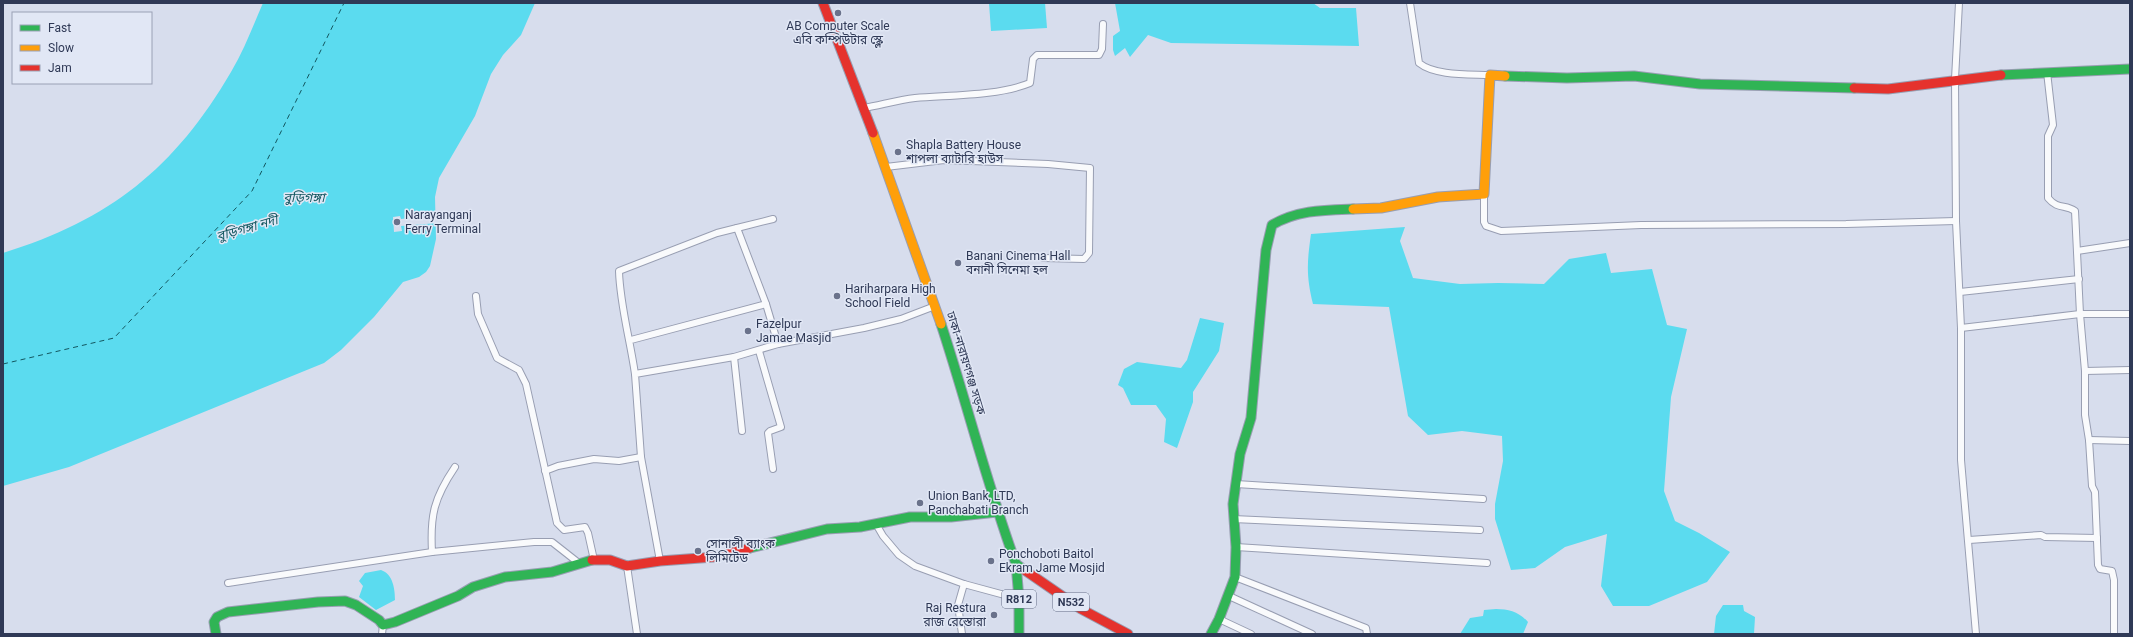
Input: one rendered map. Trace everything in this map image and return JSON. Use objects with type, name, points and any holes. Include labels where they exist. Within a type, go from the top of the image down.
[{"type":"main road","name":"ঢাকা-নারায়ণগঞ্জ সড়ক","points":[[823,3],[864,108],[935,306],[958,375],[997,512],[1016,564]]},
{"type":"main road","points":[[1211,634],[1229,596],[1235,577],[1236,547],[1233,520],[1236,484],[1240,454],[1251,418],[1266,250],[1272,225],[1277,221],[1322,210],[1373,209],[1438,197],[1484,194],[1490,75],[1567,78],[1634,76],[1700,84],[1888,89],[1954,79],[1989,77],[2015,73],[2130,69]]},
{"type":"main road","points":[[216,634],[214,622],[216,617],[228,612],[330,600],[345,601],[356,605],[379,620],[383,629],[395,622],[458,596],[473,587],[505,577],[552,572],[594,560],[610,560],[627,566],[660,561],[714,558],[817,530],[876,524],[910,518],[997,512]]},
{"type":"main road","name":"R812","points":[[1016,564],[1019,599],[1019,634]]},
{"type":"main road","name":"N532","points":[[1016,564],[1081,609],[1128,634]]},
{"type":"street","points":[[1410,3],[1419,63],[1425,68],[1434,71],[1490,75]]},
{"type":"street","points":[[1959,3],[1954,79],[1956,221],[1961,328],[1961,460],[1976,634]]},
{"type":"street","points":[[864,108],[914,99],[1021,87],[1030,82],[1033,59],[1037,55],[1099,55],[1102,49],[1102,24]]},
{"type":"street","points":[[2047,72],[2053,125],[2048,136],[2048,198],[2057,207],[2070,208],[2075,212],[2080,314],[2085,371],[2085,415],[2089,440],[2098,565],[2100,569],[2112,571],[2114,580],[2114,634]]},
{"type":"street","points":[[886,168],[944,160],[1048,164],[1090,168],[1089,253],[1084,259],[1044,258]]},
{"type":"street","points":[[1484,194],[1484,222],[1486,226],[1500,232],[1641,225],[1846,224],[1956,221]]},
{"type":"street","points":[[660,561],[642,457],[631,340],[619,290],[619,270],[710,235],[772,219]]},
{"type":"street","points":[[737,228],[766,304],[778,344]]},
{"type":"street","points":[[2077,251],[2130,243]]},
{"type":"street","points":[[1960,292],[2078,279]]},
{"type":"street","points":[[476,296],[478,314],[497,358],[519,370],[526,384],[556,523],[564,530],[585,527],[588,533],[594,560]]},
{"type":"street","points":[[631,340],[766,304]]},
{"type":"street","points":[[635,374],[734,357],[759,351],[778,344],[893,320],[935,306]]},
{"type":"street","points":[[1961,328],[2080,314],[2130,314]]},
{"type":"street","points":[[759,351],[781,427],[770,431],[768,434],[773,469]]},
{"type":"street","points":[[734,357],[742,431]]},
{"type":"street","points":[[2085,371],[2130,370]]},
{"type":"street","points":[[2089,440],[2130,441]]},
{"type":"street","points":[[545,471],[558,466],[594,459],[619,461],[642,457]]},
{"type":"street","points":[[432,552],[432,514],[441,488],[455,467]]},
{"type":"street","points":[[1236,484],[1483,498]]},
{"type":"street","points":[[1233,520],[1480,530]]},
{"type":"street","points":[[876,524],[883,536],[899,555],[915,566],[964,584],[1019,599]]},
{"type":"street","points":[[1969,540],[2041,535],[2045,537],[2097,538]]},
{"type":"street","points":[[228,583],[432,552],[534,542],[552,542],[580,564]]},
{"type":"street","points":[[1236,547],[1487,563]]},
{"type":"street","points":[[627,566],[637,634]]},
{"type":"street","points":[[1235,577],[1366,628],[1367,634]]},
{"type":"street","points":[[962,634],[958,605],[964,584]]},
{"type":"street","points":[[1229,596],[1312,634]]},
{"type":"street","points":[[1219,619],[1251,634]]},
{"type":"water","name":"বুড়িগঙ্গা","points":[[263,3],[535,3],[521,35],[503,55],[491,74],[475,116],[439,178],[435,197],[436,239],[430,266],[426,272],[419,277],[403,282],[374,317],[341,350],[324,363],[69,467],[3,486],[3,253],[41,240],[76,224],[107,207],[136,186],[162,163],[187,136],[210,106],[236,64]]},
{"type":"water","points":[[989,3],[1045,3],[1047,28],[991,31]]},
{"type":"water","points":[[1115,3],[1313,3],[1320,8],[1356,8],[1359,46],[1171,43],[1148,35],[1130,57],[1125,48],[1115,56],[1113,50],[1113,36],[1120,31]]},
{"type":"water","points":[[1405,227],[1400,241],[1413,278],[1460,284],[1544,284],[1569,259],[1606,253],[1611,273],[1652,269],[1667,325],[1687,329],[1671,397],[1664,491],[1675,521],[1699,533],[1730,552],[1707,582],[1649,606],[1613,606],[1601,586],[1607,534],[1565,547],[1535,568],[1511,570],[1495,519],[1495,504],[1503,461],[1502,436],[1462,431],[1428,435],[1408,416],[1389,307],[1313,304],[1309,285],[1308,269],[1311,234]]},
{"type":"water","points":[[1200,318],[1224,323],[1219,351],[1193,392],[1193,402],[1177,448],[1164,442],[1166,419],[1156,405],[1131,405],[1123,388],[1118,385],[1124,369],[1137,362],[1181,368],[1187,360]]},
{"type":"water","points":[[381,570],[391,578],[394,587],[395,600],[376,610],[359,597],[363,586],[359,581],[365,573]]},
{"type":"water","points":[[1723,605],[1743,605],[1744,611],[1755,617],[1754,634],[1714,634],[1716,616]]},
{"type":"water","points":[[1496,609],[1514,612],[1525,619],[1528,622],[1523,634],[1460,634],[1470,618],[1483,616],[1484,610]]},
{"type":"pier","points":[[437,215],[438,223],[401,226],[402,231],[394,232],[393,217],[400,216],[401,219]]},
{"type":"ferry route","points":[[3,364],[114,338],[252,191],[344,3]]},
{"type":"traffic: fast","points":[[2001,75],[2130,69]]},
{"type":"traffic: fast","points":[[1505,76],[1567,78],[1634,76],[1700,84],[1854,88]]},
{"type":"traffic: fast","points":[[1211,634],[1219,619],[1235,577],[1236,547],[1233,504],[1240,454],[1251,418],[1266,250],[1272,225],[1291,216],[1311,212],[1353,209]]},
{"type":"traffic: fast","points":[[941,324],[986,474],[1016,564],[1023,569]]},
{"type":"traffic: fast","points":[[750,548],[827,529],[860,527],[910,517],[951,517],[997,512]]},
{"type":"traffic: fast","points":[[216,634],[214,622],[217,617],[228,612],[318,602],[345,601],[356,605],[379,620],[383,625],[395,622],[458,596],[473,587],[505,577],[552,572],[592,560]]},
{"type":"traffic: fast","points":[[1016,564],[1019,599],[1019,634]]},
{"type":"traffic: slow","points":[[1353,209],[1381,208],[1438,197],[1484,194],[1490,75],[1505,76]]},
{"type":"traffic: slow","points":[[873,133],[941,324]]},
{"type":"traffic: jam","points":[[823,3],[873,133]]},
{"type":"traffic: jam","points":[[1854,88],[1888,89],[2001,75]]},
{"type":"traffic: jam","points":[[592,560],[610,560],[627,566],[660,561],[714,557],[750,548]]},
{"type":"traffic: jam","points":[[1023,569],[1081,609],[1128,634]]},
{"type":"place","name":"AB Computer Scale এবি কম্পিউটার স্কেল","points":[[838,13]]},
{"type":"place","name":"Shapla Battery House শাপলা ব্যাটারি হাউস","points":[[898,152]]},
{"type":"place","name":"Narayanganj Ferry Terminal","points":[[397,222]]},
{"type":"place","name":"Banani Cinema Hall বনানী সিনেমা হল","points":[[958,263]]},
{"type":"place","name":"Hariharpara High School Field","points":[[837,296]]},
{"type":"place","name":"Fazelpur Jamae Masjid","points":[[748,331]]},
{"type":"place","name":"Union Bank, LTD, Panchabati Branch","points":[[920,503]]},
{"type":"place","name":"সোনালী ব্যাংক লিমিটেড","points":[[698,551]]},
{"type":"place","name":"Ponchoboti Baitol Ekram Jame Mosjid","points":[[991,561]]},
{"type":"place","name":"Raj Restura রাজ রেস্তোরা","points":[[994,615]]},
{"type":"water label","name":"বুড়িগঙ্গা নদী","points":[[247,228]]}]
